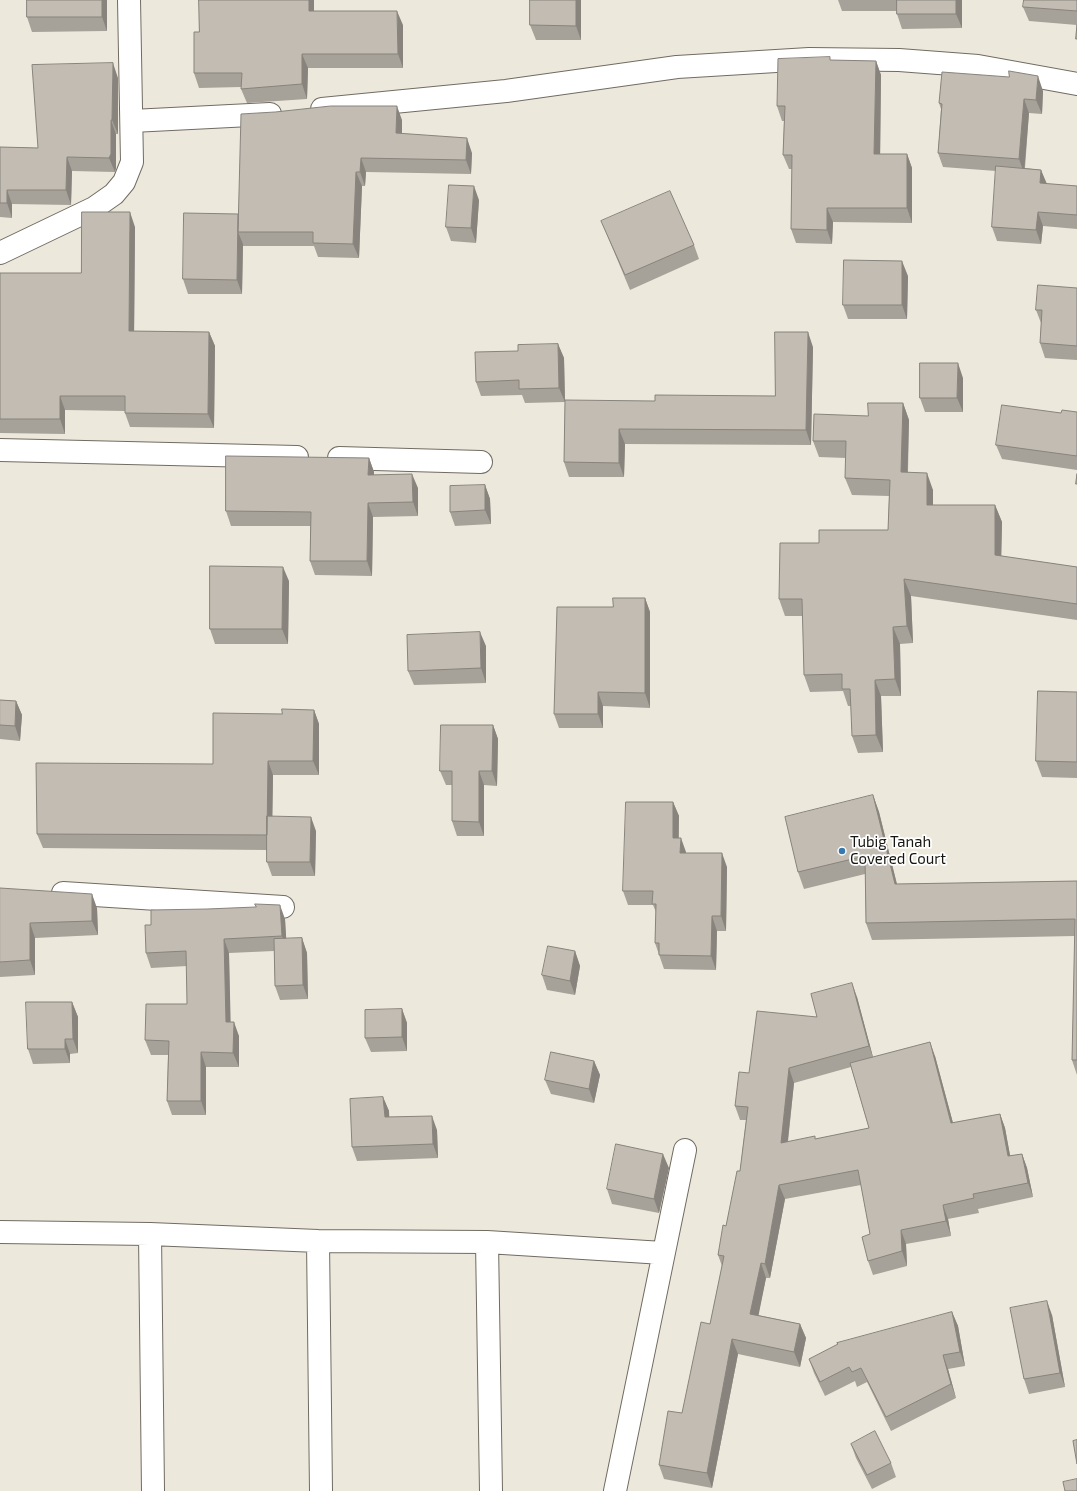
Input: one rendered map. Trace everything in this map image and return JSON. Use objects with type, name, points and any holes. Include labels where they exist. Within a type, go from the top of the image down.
[{"type":"street","points":[[0,253],[94,208],[114,194],[124,182],[132,162],[129,0]]},
{"type":"street","points":[[132,121],[295,112],[506,91],[678,67],[809,60],[899,60],[978,66],[1077,84]]},
{"type":"street","points":[[0,450],[482,462]]},
{"type":"street","points":[[47,892],[283,907]]},
{"type":"street","points":[[615,1491],[685,1150]]},
{"type":"street","points":[[0,1232],[150,1234],[318,1241],[486,1242],[664,1253]]},
{"type":"street","points":[[150,1234],[153,1491]]},
{"type":"street","points":[[318,1241],[321,1491]]},
{"type":"street","points":[[486,1242],[491,1491]]},
{"type":"building","points":[[27,0],[102,0],[102,17],[27,17]]},
{"type":"building","points":[[199,0],[309,0],[309,11],[397,11],[398,54],[302,54],[302,84],[241,89],[242,73],[194,73],[194,32],[199,32]]},
{"type":"building","points":[[530,0],[576,0],[576,26],[530,25]]},
{"type":"building","points":[[897,0],[956,0],[956,14],[897,14]]},
{"type":"building","points":[[1024,0],[1077,0],[1077,11],[1023,7]]},
{"type":"building","points":[[830,57],[830,60],[876,61],[874,154],[907,154],[907,208],[827,208],[827,230],[791,229],[792,155],[783,155],[785,106],[777,106],[778,59]]},
{"type":"building","points":[[113,63],[111,154],[109,158],[67,157],[66,190],[7,190],[7,203],[0,203],[0,147],[38,148],[32,65]]},
{"type":"building","points":[[1009,71],[1038,76],[1036,100],[1024,99],[1019,159],[938,153],[942,104],[939,103],[942,72],[1009,77]]},
{"type":"building","points":[[331,106],[397,106],[396,133],[467,138],[466,160],[361,158],[360,172],[356,172],[353,244],[313,243],[313,232],[238,232],[241,114]]},
{"type":"building","points":[[996,166],[1041,170],[1040,183],[1077,186],[1077,215],[1038,212],[1036,230],[992,227]]},
{"type":"building","points":[[449,185],[474,186],[471,228],[446,227]]},
{"type":"building","points":[[670,191],[694,245],[625,275],[601,221]]},
{"type":"building","points":[[82,212],[130,212],[129,331],[209,332],[208,414],[125,413],[125,396],[60,396],[60,419],[0,419],[0,273],[81,273]]},
{"type":"building","points":[[184,213],[238,214],[237,280],[183,279]]},
{"type":"building","points":[[844,260],[902,261],[902,305],[843,305]]},
{"type":"building","points":[[1038,285],[1077,288],[1077,346],[1040,343],[1042,310],[1036,310]]},
{"type":"building","points":[[775,332],[808,332],[806,430],[619,429],[619,463],[564,462],[565,400],[655,401],[655,395],[775,396]]},
{"type":"building","points":[[558,344],[559,388],[519,389],[519,380],[476,382],[475,352],[518,351],[518,345]]},
{"type":"building","points":[[920,363],[958,363],[957,398],[920,398]]},
{"type":"building","points":[[868,403],[903,403],[901,472],[927,473],[927,505],[995,505],[995,555],[1077,567],[1077,604],[904,579],[907,626],[893,627],[895,679],[875,680],[876,735],[852,736],[850,689],[842,689],[842,674],[804,675],[802,599],[779,599],[780,543],[819,543],[819,530],[888,530],[890,480],[845,478],[846,441],[813,441],[814,414],[868,416]]},
{"type":"building","points":[[1002,405],[1061,413],[1062,410],[1077,412],[1077,456],[996,445]]},
{"type":"building","points":[[226,456],[369,458],[368,475],[412,474],[413,502],[368,503],[367,561],[310,561],[311,512],[226,511]]},
{"type":"building","points":[[485,485],[485,510],[450,512],[450,486]]},
{"type":"building","points":[[210,566],[283,567],[282,629],[210,629]]},
{"type":"building","points":[[613,598],[645,598],[645,693],[598,692],[598,714],[554,714],[557,607],[613,607]]},
{"type":"building","points":[[480,632],[481,668],[408,671],[407,635]]},
{"type":"building","points":[[1038,691],[1077,692],[1077,762],[1036,761]]},
{"type":"building","points":[[0,700],[16,701],[15,726],[0,725]]},
{"type":"building","points":[[282,709],[314,710],[313,761],[268,761],[267,835],[37,834],[36,763],[213,764],[213,713],[282,714]]},
{"type":"building","points":[[441,725],[493,725],[492,771],[479,771],[479,822],[452,821],[452,771],[440,771]]},
{"type":"building","points":[[873,795],[895,884],[1077,881],[1077,1060],[1072,1060],[1075,919],[866,923],[865,856],[798,872],[785,817]]},
{"type":"building","points":[[626,802],[673,802],[673,838],[681,838],[680,853],[722,853],[721,916],[712,916],[711,956],[659,955],[659,943],[655,943],[656,904],[652,904],[653,891],[623,891]]},
{"type":"building","points":[[267,816],[311,817],[310,862],[267,862]]},
{"type":"building","points":[[0,888],[92,894],[92,921],[30,923],[30,960],[0,962]]},
{"type":"building","points":[[255,904],[280,905],[282,936],[224,939],[226,1022],[234,1022],[233,1053],[201,1052],[201,1101],[167,1101],[169,1041],[145,1040],[146,1004],[187,1004],[186,951],[146,953],[145,925],[151,925],[151,910],[256,907]]},
{"type":"building","points":[[302,938],[303,985],[275,986],[274,939]]},
{"type":"building","points":[[548,946],[575,951],[570,981],[542,975]]},
{"type":"building","points":[[852,983],[869,1046],[789,1068],[781,1143],[815,1136],[815,1139],[869,1128],[850,1063],[930,1042],[951,1123],[1000,1114],[1008,1156],[1022,1154],[1028,1183],[973,1194],[974,1198],[943,1205],[946,1221],[901,1230],[902,1251],[868,1261],[862,1237],[870,1234],[858,1170],[779,1185],[765,1264],[761,1263],[750,1314],[800,1324],[794,1352],[732,1339],[707,1473],[659,1465],[668,1411],[682,1413],[701,1322],[710,1324],[724,1256],[718,1255],[723,1225],[726,1226],[737,1171],[740,1171],[748,1107],[735,1106],[739,1072],[749,1073],[757,1011],[817,1017],[811,994]]},
{"type":"building","points":[[26,1002],[72,1002],[73,1039],[65,1039],[65,1049],[28,1049]]},
{"type":"building","points":[[402,1009],[402,1037],[365,1038],[365,1010]]},
{"type":"building","points":[[551,1052],[594,1061],[589,1089],[545,1080]]},
{"type":"building","points":[[383,1097],[385,1117],[432,1116],[433,1144],[352,1147],[350,1099]]},
{"type":"building","points":[[616,1144],[663,1154],[654,1199],[607,1189]]},
{"type":"building","points":[[1047,1301],[1060,1373],[1024,1379],[1010,1308]]},
{"type":"building","points":[[952,1312],[960,1352],[943,1355],[951,1384],[886,1417],[861,1368],[852,1372],[849,1367],[820,1382],[809,1359],[838,1344],[837,1343]]},
{"type":"building","points":[[875,1431],[891,1463],[867,1475],[851,1444]]},
{"type":"building","points":[[1077,1440],[1077,1464],[1073,1441]]},
{"type":"building","points":[[1077,1479],[1077,1491],[1065,1491],[1063,1482]]},
{"type":"place","name":"Tubig Tanah Covered Court","points":[[842,851]]}]
